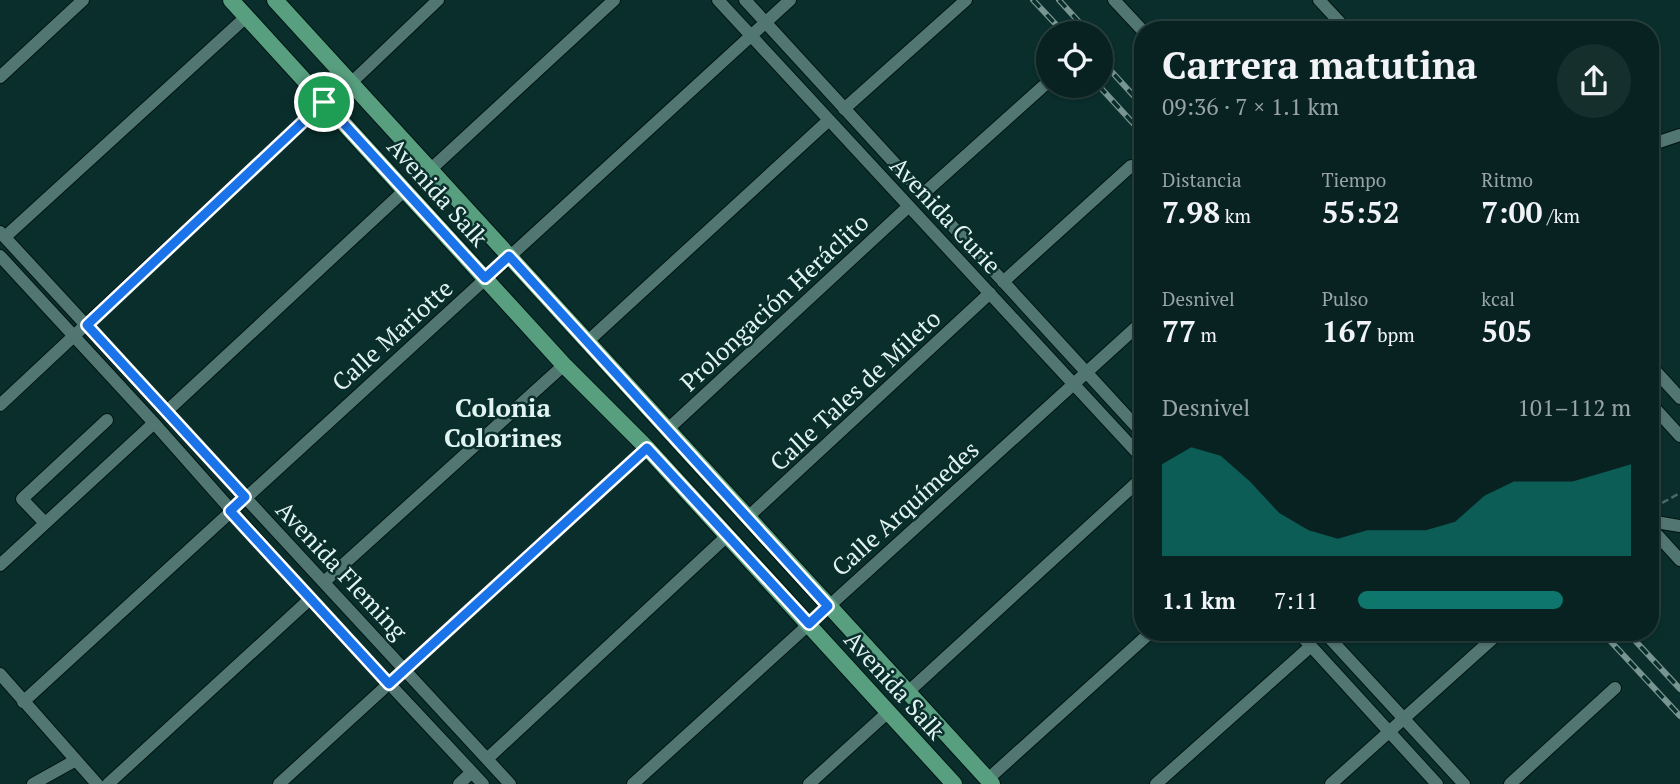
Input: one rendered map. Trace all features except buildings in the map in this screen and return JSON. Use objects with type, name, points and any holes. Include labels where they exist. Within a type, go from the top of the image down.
[{"type":"main road","name":"Avenida Salk","points":[[231,0],[564,365],[647,448],[954,784]]},
{"type":"main road","name":"Avenida Salk","points":[[275,0],[990,781]]},
{"type":"street","points":[[0,77],[83,0]]},
{"type":"street","points":[[351,83],[438,0]]},
{"type":"street","points":[[430,170],[614,0]]},
{"type":"street","name":"Avenida Curie","points":[[718,0],[1134,449]]},
{"type":"street","name":"Avenida Curie","points":[[745,0],[1134,424]]},
{"type":"street","name":"Calle Mariotte","points":[[23,702],[790,0]]},
{"type":"street","points":[[844,109],[966,0]]},
{"type":"street","points":[[1114,0],[1134,21]]},
{"type":"street","points":[[1319,0],[1339,21]]},
{"type":"street","points":[[2,234],[246,17]]},
{"type":"street","points":[[923,194],[1036,93]]},
{"type":"street","points":[[0,405],[324,102]]},
{"type":"street","points":[[587,342],[830,120]]},
{"type":"street","points":[[1659,142],[1680,135]]},
{"type":"street","points":[[1003,282],[1130,166]]},
{"type":"street","points":[[167,411],[405,190]]},
{"type":"street","name":"Prolongación Heráclito","points":[[668,429],[909,206]]},
{"type":"street","name":"Avenida Fleming","points":[[2,234],[510,784]]},
{"type":"street","name":"Avenida Fleming","points":[[0,256],[154,423],[310,599],[483,784]]},
{"type":"street","name":"Calle Tales de Mileto","points":[[748,517],[990,293]]},
{"type":"street","name":"Calle Arquímedes","points":[[633,784],[1134,329]]},
{"type":"street","points":[[324,582],[564,365]]},
{"type":"street","points":[[1659,375],[1680,398]]},
{"type":"street","points":[[1659,413],[1680,436]]},
{"type":"street","points":[[45,523],[22,499],[107,420]]},
{"type":"street","points":[[0,565],[154,423]]},
{"type":"street","points":[[279,784],[647,448]]},
{"type":"street","points":[[908,692],[1134,485]]},
{"type":"street","points":[[1659,522],[1680,526]]},
{"type":"street","points":[[487,759],[727,536]]},
{"type":"street","points":[[1659,537],[1680,560]]},
{"type":"street","points":[[108,784],[310,599]]},
{"type":"street","points":[[990,781],[1141,641]]},
{"type":"street","points":[[1306,641],[1437,784]]},
{"type":"street","points":[[1334,641],[1464,784]]},
{"type":"street","points":[[1331,784],[1490,641]]},
{"type":"street","points":[[1156,784],[1311,646]]},
{"type":"street","points":[[0,674],[5,690],[23,702],[97,784]]},
{"type":"street","points":[[1510,784],[1615,688]]},
{"type":"street","points":[[809,784],[887,713]]},
{"type":"street","points":[[33,784],[76,760]]},
{"type":"street","points":[[459,784],[472,772]]},
{"type":"path","points":[[1659,505],[1680,493]]},
{"type":"railway","points":[[1033,0],[1053,21]]},
{"type":"railway","points":[[1059,0],[1078,21]]},
{"type":"railway","points":[[1113,73],[1134,96]]},
{"type":"railway","points":[[1110,98],[1134,124]]},
{"type":"railway","points":[[1610,641],[1680,716]]},
{"type":"railway","points":[[1635,641],[1680,689]]},
{"type":"district","name":"Colonia Colorines","points":[[503,422]]},
{"type":"route","points":[[324,102],[485,278],[509,256],[828,606],[809,624],[647,448],[389,684],[230,511],[245,497],[87,325],[324,102]]}]
